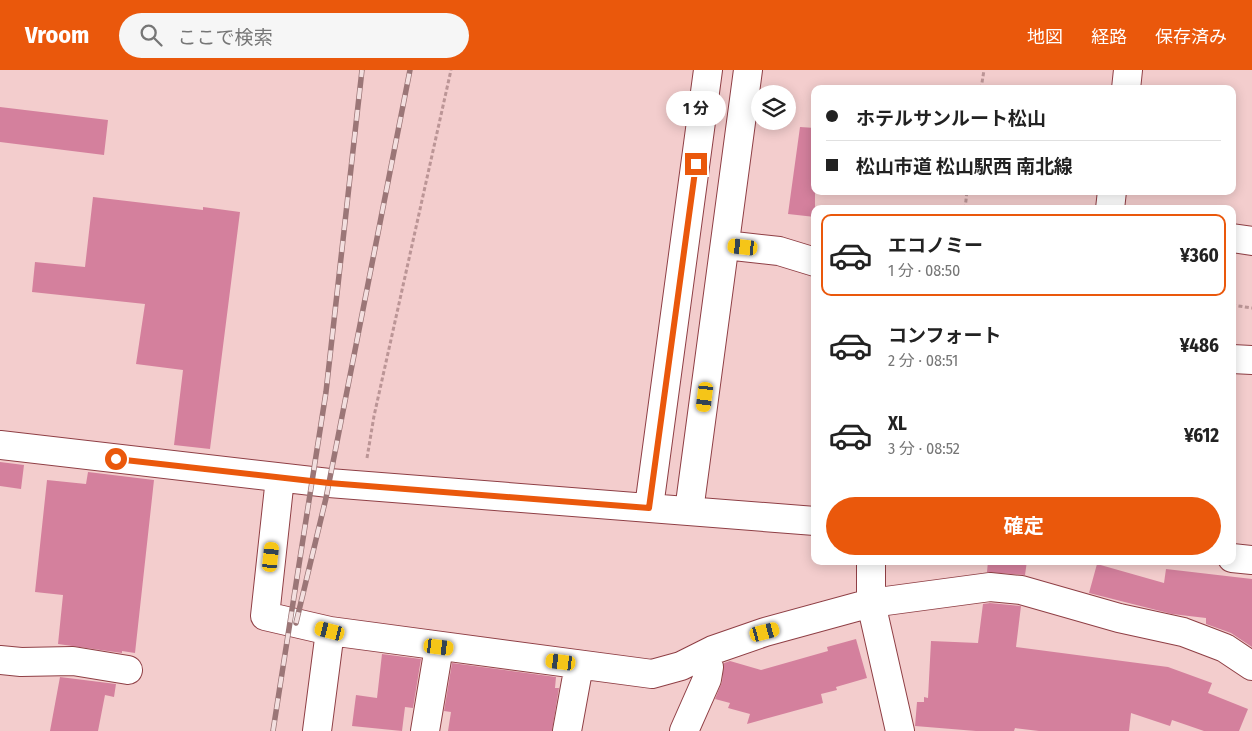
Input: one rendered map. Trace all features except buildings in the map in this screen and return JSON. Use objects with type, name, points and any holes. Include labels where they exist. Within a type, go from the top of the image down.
[{"type":"street","points":[[649,508],[708,70]]},
{"type":"street","points":[[689,511],[748,70]]},
{"type":"street","points":[[1126,85],[1128,70]]},
{"type":"street","points":[[1236,239],[1252,241]]},
{"type":"street","points":[[725,245],[780,251],[811,261]]},
{"type":"street","points":[[1236,359],[1252,360]]},
{"type":"street","points":[[0,445],[362,486],[811,522]]},
{"type":"street","points":[[280,478],[264,616],[330,631],[652,674],[681,666],[703,655],[765,632],[871,603],[981,588],[1021,590],[1119,618],[1183,632],[1225,648],[1252,666]]},
{"type":"street","points":[[1236,558],[1252,560]]},
{"type":"street","points":[[871,565],[871,603],[900,731]]},
{"type":"street","points":[[317,731],[330,631]]},
{"type":"street","points":[[425,731],[439,647]]},
{"type":"street","points":[[684,731],[707,679],[709,667],[703,655]]},
{"type":"street","points":[[0,660],[20,662],[73,661],[128,670]]},
{"type":"street","points":[[567,731],[578,665]]},
{"type":"path","points":[[362,486],[374,416],[451,70]]},
{"type":"path","points":[[982,85],[984,70]]},
{"type":"path","points":[[1236,306],[1252,308]]},
{"type":"railway","points":[[273,731],[326,392],[362,70]]},
{"type":"railway","points":[[296,623],[326,498],[410,70]]},
{"type":"route","points":[[116,459],[329,483],[649,508],[696,164]]}]
